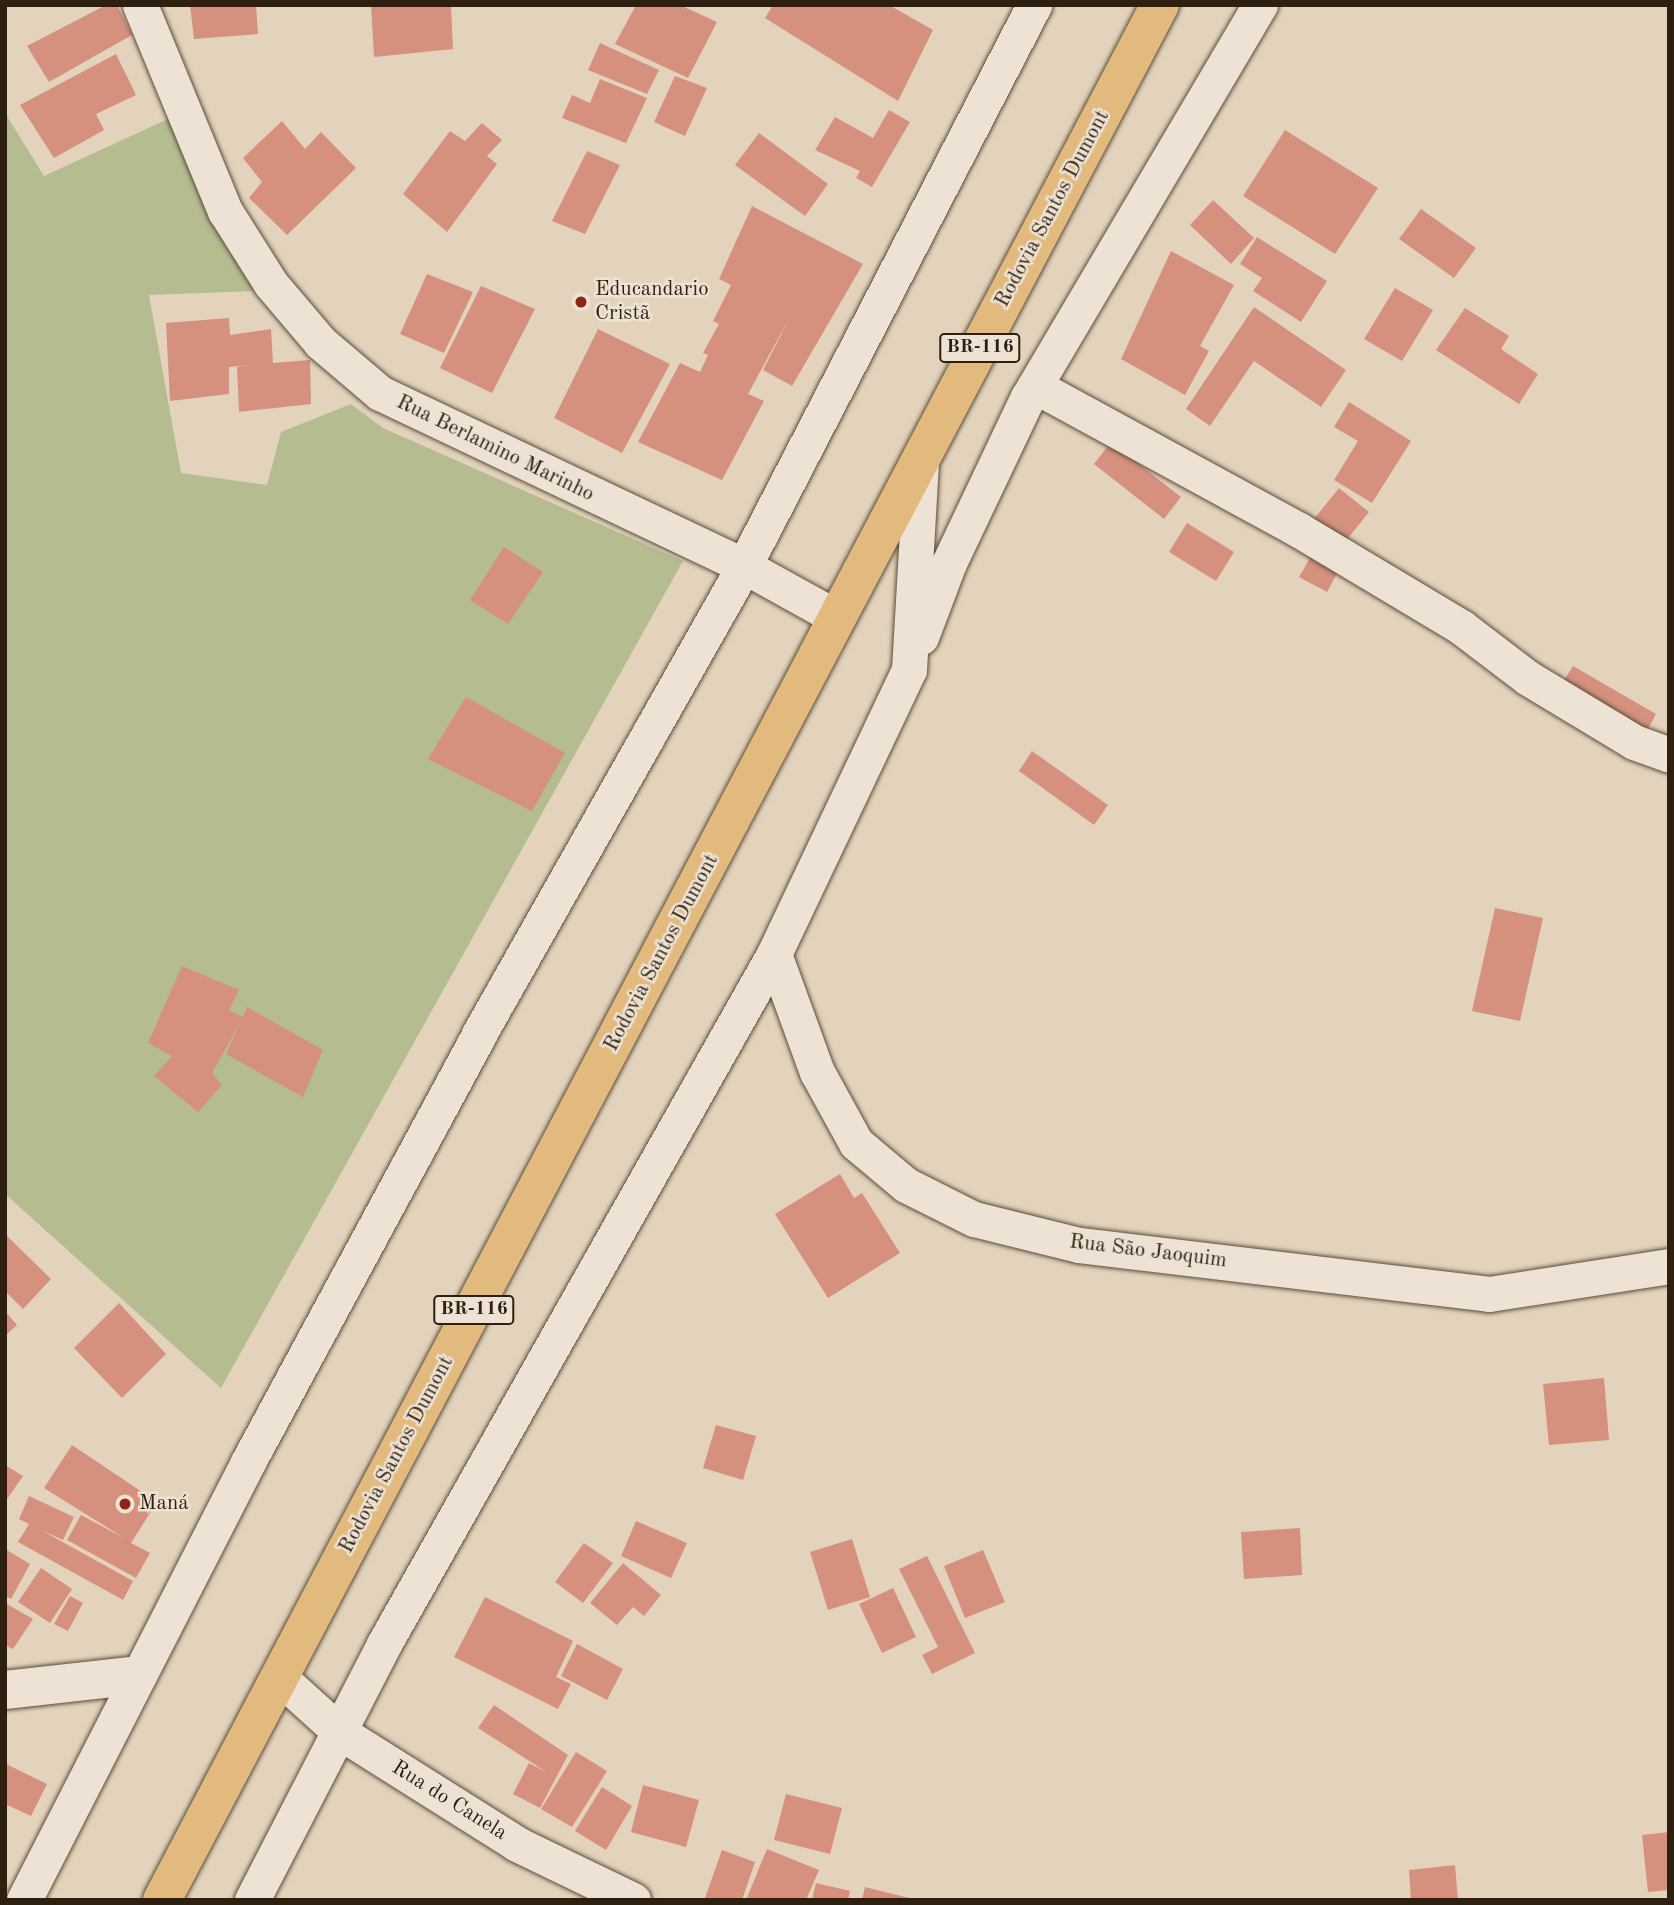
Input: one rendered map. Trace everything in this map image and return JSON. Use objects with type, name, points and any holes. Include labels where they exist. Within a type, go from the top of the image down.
[{"type":"highway","name":"Rodovia Santos Dumont","points":[[162,1900],[1160,5]]},
{"type":"street","name":"Rua Berlamino Marinho","points":[[139,5],[225,211],[271,284],[321,343],[380,393],[471,441],[744,566],[838,618]]},
{"type":"street","points":[[24,1900],[138,1675],[478,1034],[744,566],[1034,5]]},
{"type":"street","points":[[252,1900],[341,1733],[384,1644],[774,954],[909,670],[949,563],[1035,386],[1260,5]]},
{"type":"street","points":[[1035,386],[1299,530],[1461,627],[1539,685],[1634,743],[1669,755]]},
{"type":"street","points":[[909,670],[922,459]]},
{"type":"street","name":"Rua São Jaoquim","points":[[774,954],[817,1072],[856,1143],[906,1185],[974,1219],[1079,1245],[1489,1294],[1669,1266]]},
{"type":"street","points":[[5,1690],[138,1675]]},
{"type":"street","name":"Rua do Canela","points":[[279,1677],[341,1733],[517,1844],[634,1900]]},
{"type":"green space","points":[[5,113],[44,176],[168,119],[254,291],[149,295],[181,473],[267,485],[281,432],[351,404],[383,428],[683,561],[221,1388],[5,1194]]},
{"type":"building","points":[[106,5],[117,5],[132,35],[49,82],[27,46]]},
{"type":"building","points":[[190,5],[256,5],[258,34],[194,39]]},
{"type":"building","points":[[371,5],[451,5],[453,49],[374,57]]},
{"type":"building","points":[[636,5],[680,5],[717,22],[688,78],[615,44]]},
{"type":"building","points":[[773,5],[889,5],[933,30],[898,101],[765,18]]},
{"type":"building","points":[[600,43],[659,70],[647,94],[588,70]]},
{"type":"building","points":[[116,54],[136,95],[96,114],[104,130],[54,158],[20,105]]},
{"type":"building","points":[[675,76],[707,88],[685,136],[654,122]]},
{"type":"building","points":[[600,79],[647,98],[626,143],[562,118],[572,95],[590,103]]},
{"type":"building","points":[[889,110],[910,122],[872,187],[856,178],[860,171],[815,150],[835,117],[873,138]]},
{"type":"building","points":[[282,121],[305,149],[321,132],[356,168],[287,235],[249,198],[262,182],[243,158]]},
{"type":"building","points":[[482,123],[502,140],[487,156],[497,164],[447,232],[403,194],[450,131],[465,141]]},
{"type":"building","points":[[1285,130],[1378,188],[1335,254],[1243,196]]},
{"type":"building","points":[[759,133],[828,184],[805,216],[735,165]]},
{"type":"building","points":[[587,151],[620,165],[585,234],[552,221]]},
{"type":"building","points":[[1213,200],[1254,238],[1231,264],[1190,225]]},
{"type":"building","points":[[752,206],[863,264],[792,386],[763,370],[791,315],[748,394],[764,401],[722,480],[638,442],[680,363],[700,372],[708,355],[703,353],[719,324],[713,321],[731,285],[719,279]]},
{"type":"building","points":[[1421,209],[1476,248],[1454,278],[1399,239]]},
{"type":"building","points":[[1257,237],[1327,281],[1301,322],[1253,291],[1262,278],[1240,264]]},
{"type":"building","points":[[1171,251],[1234,285],[1200,346],[1209,351],[1185,395],[1121,359]]},
{"type":"building","points":[[427,274],[473,292],[444,353],[400,334]]},
{"type":"building","points":[[481,286],[535,309],[492,393],[440,368]]},
{"type":"building","points":[[1395,288],[1433,310],[1402,361],[1364,339]]},
{"type":"building","points":[[1254,307],[1346,370],[1321,407],[1254,361],[1210,426],[1186,409]]},
{"type":"building","points":[[1465,308],[1509,336],[1501,349],[1538,374],[1519,404],[1436,350]]},
{"type":"building","points":[[229,318],[230,335],[271,329],[273,363],[310,360],[311,404],[239,412],[237,367],[249,365],[229,367],[229,394],[170,401],[166,323]]},
{"type":"building","points":[[598,329],[670,364],[622,453],[554,418]]},
{"type":"building","points":[[1349,402],[1411,441],[1372,503],[1334,480],[1358,441],[1334,427]]},
{"type":"building","points":[[1111,442],[1181,497],[1164,519],[1094,464]]},
{"type":"building","points":[[1339,488],[1369,512],[1344,543],[1314,519]]},
{"type":"building","points":[[1187,523],[1234,552],[1216,581],[1169,552]]},
{"type":"building","points":[[504,547],[543,572],[508,624],[470,600]]},
{"type":"building","points":[[1314,551],[1341,566],[1327,592],[1299,577]]},
{"type":"building","points":[[1573,666],[1656,714],[1643,738],[1558,690]]},
{"type":"building","points":[[466,697],[565,753],[532,811],[428,759]]},
{"type":"building","points":[[1032,751],[1108,805],[1094,825],[1019,771]]},
{"type":"building","points":[[1495,908],[1543,918],[1520,1021],[1472,1011]]},
{"type":"building","points":[[182,966],[239,990],[229,1010],[243,1017],[247,1007],[323,1050],[303,1097],[226,1054],[241,1021],[212,1073],[222,1085],[198,1112],[154,1076],[172,1056],[148,1043]]},
{"type":"building","points":[[840,1174],[854,1198],[862,1193],[900,1253],[828,1298],[775,1214]]},
{"type":"building","points":[[5,1234],[51,1279],[23,1309],[5,1291]]},
{"type":"building","points":[[119,1303],[166,1354],[122,1398],[74,1348]]},
{"type":"building","points":[[5,1311],[17,1325],[5,1336]]},
{"type":"building","points":[[1604,1378],[1609,1440],[1549,1445],[1543,1384]]},
{"type":"building","points":[[716,1425],[756,1436],[743,1480],[703,1468]]},
{"type":"building","points":[[72,1445],[157,1502],[131,1543],[150,1553],[136,1578],[67,1540],[81,1515],[124,1538],[44,1488]]},
{"type":"building","points":[[5,1465],[23,1476],[5,1502]]},
{"type":"building","points":[[29,1496],[74,1517],[63,1540],[41,1530],[133,1581],[123,1600],[18,1542],[29,1524],[19,1519]]},
{"type":"building","points":[[636,1521],[687,1543],[671,1578],[621,1556]]},
{"type":"building","points":[[1300,1528],[1302,1575],[1244,1579],[1241,1532]]},
{"type":"building","points":[[852,1539],[870,1597],[828,1610],[810,1552]]},
{"type":"building","points":[[584,1543],[613,1563],[583,1603],[555,1582]]},
{"type":"building","points":[[5,1549],[30,1564],[11,1599],[5,1596]]},
{"type":"building","points":[[983,1550],[1005,1602],[965,1618],[944,1566]]},
{"type":"building","points":[[927,1556],[975,1653],[932,1674],[922,1655],[938,1647],[899,1569]]},
{"type":"building","points":[[623,1563],[661,1595],[644,1616],[633,1607],[617,1625],[590,1603]]},
{"type":"building","points":[[41,1568],[72,1589],[50,1623],[18,1602]]},
{"type":"building","points":[[893,1588],[916,1637],[882,1653],[859,1604]]},
{"type":"building","points":[[70,1596],[83,1603],[68,1631],[54,1624]]},
{"type":"building","points":[[485,1597],[573,1641],[556,1677],[571,1684],[558,1709],[454,1657]]},
{"type":"building","points":[[5,1603],[33,1619],[13,1649],[5,1645]]},
{"type":"building","points":[[577,1644],[623,1669],[607,1700],[561,1676]]},
{"type":"building","points":[[494,1705],[568,1755],[540,1808],[513,1794],[529,1763],[548,1773],[478,1728]]},
{"type":"building","points":[[576,1752],[607,1771],[572,1827],[541,1809]]},
{"type":"building","points":[[6,1764],[47,1784],[31,1816],[5,1804]]},
{"type":"building","points":[[643,1785],[699,1800],[686,1847],[631,1832]]},
{"type":"building","points":[[602,1787],[632,1806],[606,1850],[575,1831]]},
{"type":"building","points":[[786,1794],[842,1808],[830,1854],[774,1840]]},
{"type":"building","points":[[1669,1832],[1669,1890],[1648,1892],[1642,1835]]},
{"type":"building","points":[[767,1849],[819,1870],[806,1900],[746,1900]]},
{"type":"building","points":[[722,1850],[755,1862],[742,1900],[705,1898]]},
{"type":"building","points":[[1455,1865],[1458,1900],[1411,1900],[1409,1870]]},
{"type":"building","points":[[816,1883],[850,1891],[848,1900],[812,1900]]},
{"type":"building","points":[[865,1887],[913,1899],[913,1900],[862,1900]]},
{"type":"place","name":"Educandario Cristã","points":[[581,302]]},
{"type":"place","name":"Maná","points":[[125,1504]]}]
